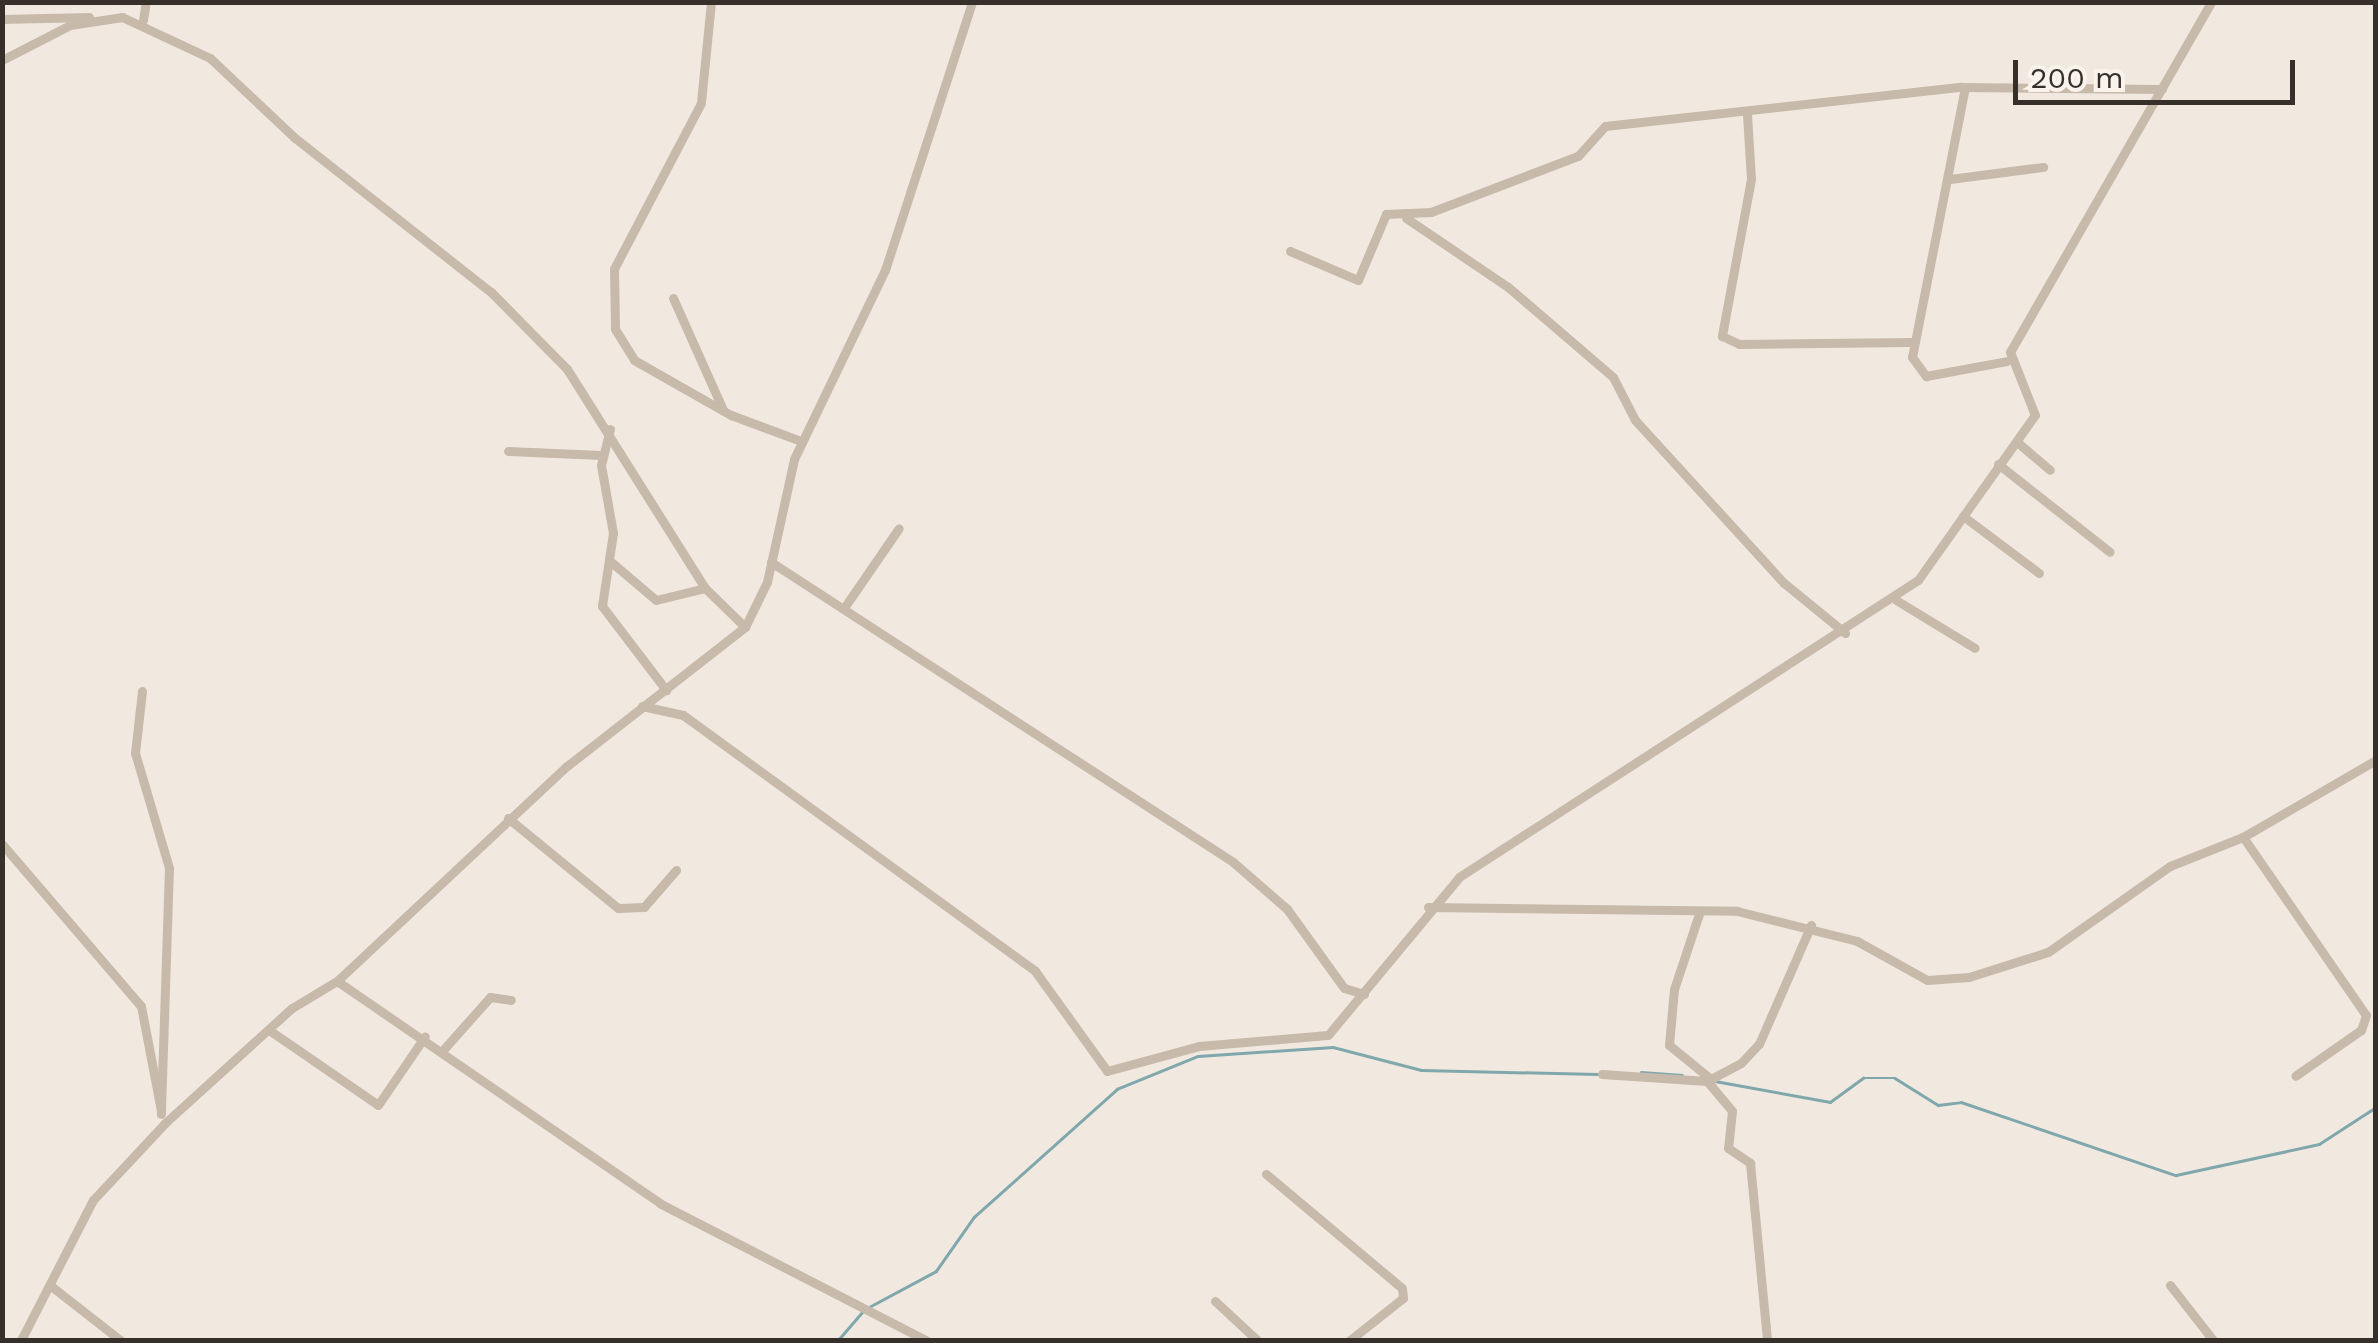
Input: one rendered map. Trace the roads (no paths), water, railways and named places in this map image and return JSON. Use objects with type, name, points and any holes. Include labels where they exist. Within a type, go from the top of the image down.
[{"type":"street","points":[[143,20],[146,2]]},
{"type":"street","points":[[711,2],[701,103],[620,254],[612,305],[634,360],[723,410],[800,441]]},
{"type":"street","points":[[21,1340],[92,1200],[163,1118],[268,1030],[337,981],[508,818],[642,706],[745,627],[771,562],[800,441],[885,270],[972,2]]},
{"type":"street","points":[[2007,361],[2210,2]]},
{"type":"street","points":[[2,60],[103,18]]},
{"type":"street","points":[[2,19],[143,20],[210,58],[310,151],[491,292],[567,369],[610,429],[705,588],[745,627]]},
{"type":"street","points":[[1290,252],[1358,280],[1384,216],[1404,217],[1578,156],[1605,126],[1746,114],[1965,87],[2162,89]]},
{"type":"street","points":[[1965,87],[1950,179],[1912,342],[1919,375],[2007,361]]},
{"type":"street","points":[[1746,114],[1750,180],[1722,336],[1739,344],[1912,342]]},
{"type":"street","points":[[1950,179],[2044,167]]},
{"type":"street","points":[[1404,217],[1508,287],[1613,377],[1634,420],[1784,583],[1846,633]]},
{"type":"street","points":[[673,298],[723,410]]},
{"type":"street","points":[[642,706],[682,716],[1035,970],[1107,1071],[1199,1046],[1324,1036],[1364,994],[1428,907],[1513,836],[1896,600],[2017,442],[2036,406],[2007,361]]},
{"type":"street","points":[[610,429],[601,456],[610,561],[602,606],[666,690]]},
{"type":"street","points":[[2017,442],[2050,470]]},
{"type":"street","points":[[508,451],[601,456]]},
{"type":"street","points":[[1998,464],[2110,552]]},
{"type":"street","points":[[1963,516],[2039,573]]},
{"type":"street","points":[[846,605],[899,528]]},
{"type":"street","points":[[610,561],[656,600],[705,588]]},
{"type":"street","points":[[771,562],[846,605],[1233,862],[1288,910],[1344,988],[1364,994]]},
{"type":"street","points":[[1896,600],[1975,648]]},
{"type":"street","points":[[142,691],[135,754],[169,868],[163,1118]]},
{"type":"street","points":[[1428,907],[1700,911],[1811,925],[1927,980],[1995,972],[2075,937],[2170,866],[2243,837],[2376,760]]},
{"type":"street","points":[[508,818],[618,908],[644,907],[676,870]]},
{"type":"street","points":[[2243,837],[2366,1015],[2361,1030],[2295,1076]]},
{"type":"street","points":[[2,844],[141,1006],[163,1118]]},
{"type":"street","points":[[1700,911],[1674,989],[1670,1045],[1710,1081],[1731,1108],[1728,1148],[1750,1164],[1768,1340]]},
{"type":"street","points":[[1602,1074],[1710,1081],[1756,1048],[1811,925]]},
{"type":"street","points":[[337,981],[425,1036],[660,1204],[926,1340]]},
{"type":"street","points":[[443,1050],[490,997],[511,1000]]},
{"type":"street","points":[[268,1030],[378,1105],[425,1036]]},
{"type":"street","points":[[1266,1174],[1402,1288],[1403,1298],[1350,1340]]},
{"type":"street","points":[[2170,1284],[2213,1340]]},
{"type":"street","points":[[51,1286],[120,1340]]},
{"type":"street","points":[[1215,1301],[1257,1340]]},
{"type":"waterway","points":[[869,1307],[936,1271],[974,1217],[1117,1089],[1198,1056],[1333,1047],[1421,1070],[1598,1074]]},
{"type":"waterway","points":[[1641,1072],[1682,1075]]},
{"type":"waterway","points":[[1715,1081],[1830,1102],[1863,1078],[1895,1078],[1938,1105],[1961,1102],[2176,1175],[2319,1144],[2376,1107]]},
{"type":"waterway","points":[[838,1340],[863,1311]]}]
